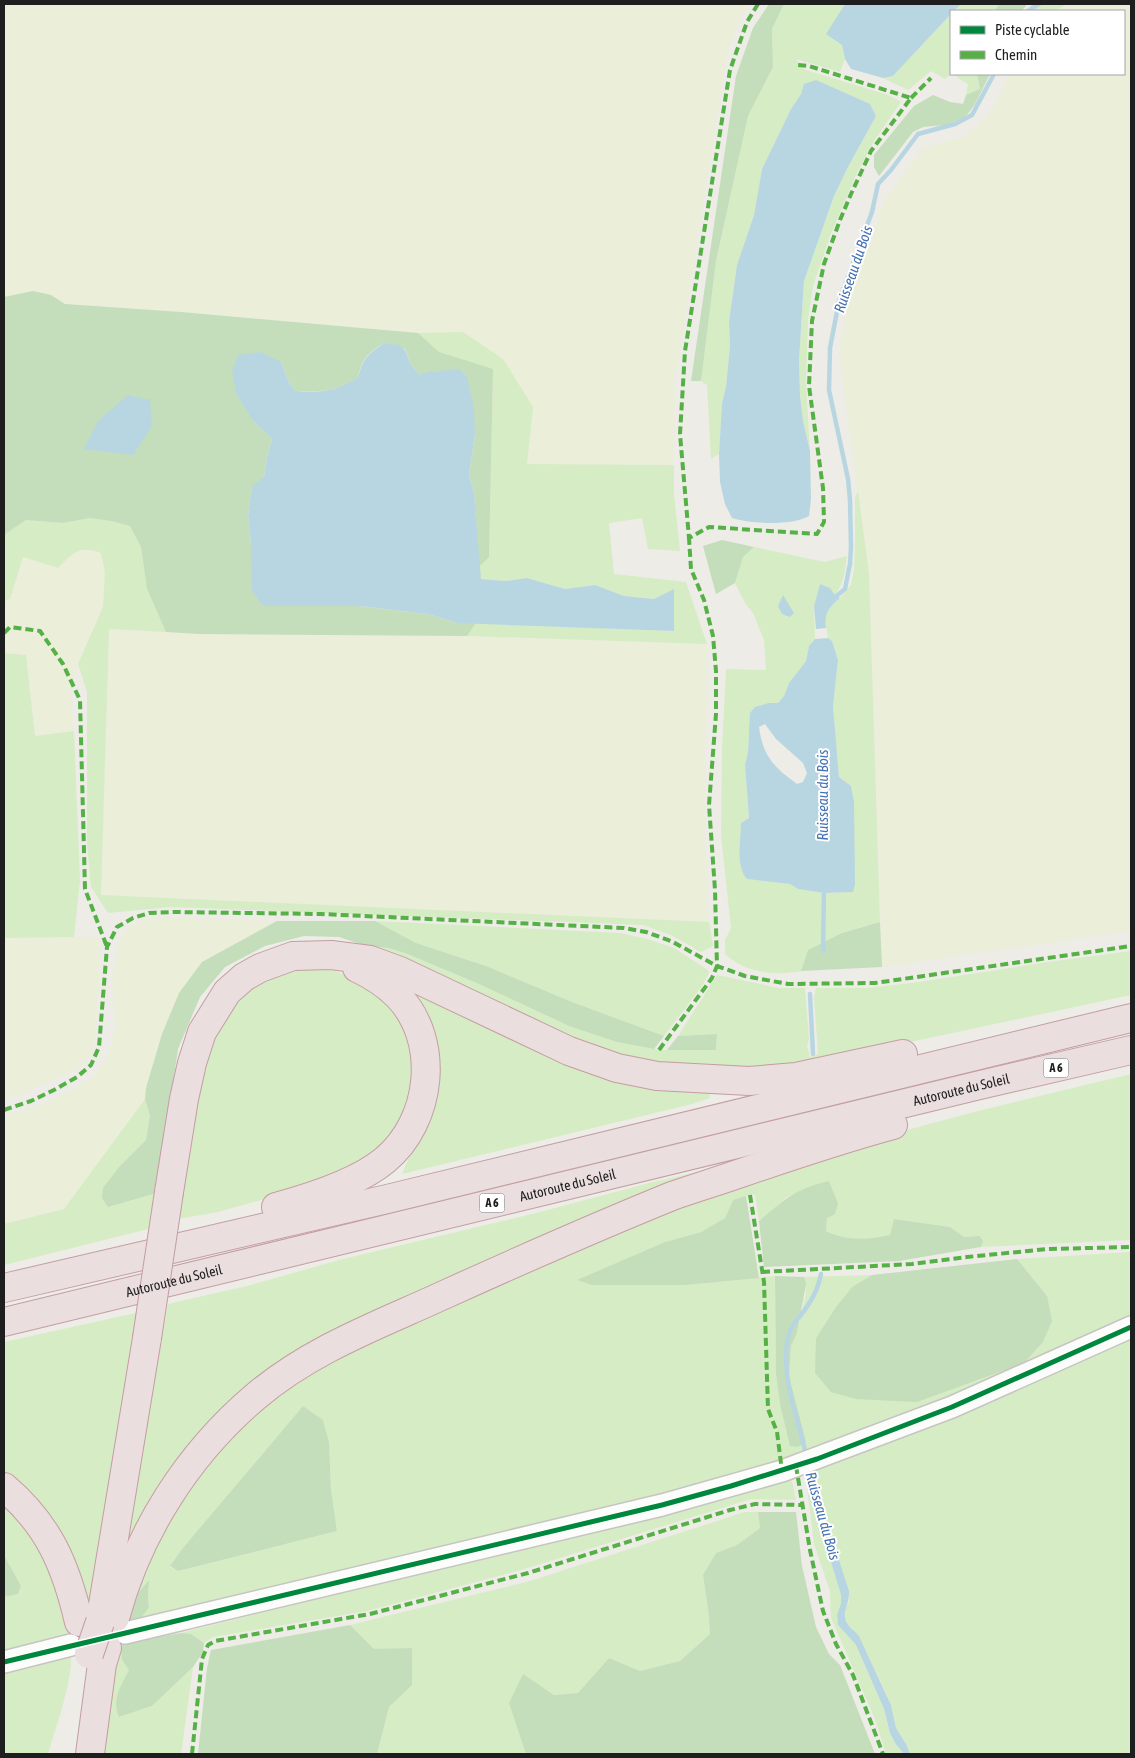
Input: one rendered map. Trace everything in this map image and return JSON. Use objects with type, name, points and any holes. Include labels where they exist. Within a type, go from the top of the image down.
[{"type":"highway","points":[[70,1754],[96,1643],[147,1338],[184,1099],[192,1063],[202,1032],[213,1013],[227,992],[244,977],[260,968],[293,956],[331,955],[370,960],[569,1051],[617,1068],[657,1076],[749,1081],[796,1077],[954,1043],[998,1050]]},
{"type":"highway","points":[[207,1241],[242,1217],[304,1200],[339,1186],[378,1165],[400,1145],[419,1111],[424,1090],[426,1068],[419,1029],[410,1013],[399,997],[384,983],[331,955]]},
{"type":"highway","name":"Autoroute du Soleil","points":[[4,1288],[387,1199],[1131,1018]]},
{"type":"highway","name":"Autoroute du Soleil","points":[[4,1322],[1131,1050]]},
{"type":"highway","points":[[90,1754],[96,1643],[121,1597],[142,1544],[190,1465],[220,1429],[256,1396],[290,1370],[334,1345],[402,1314],[674,1196],[830,1142],[940,1112],[980,1085]]},
{"type":"highway","points":[[4,1487],[15,1496],[36,1520],[54,1548],[96,1643]]},
{"type":"street","points":[[4,1662],[96,1643],[662,1505],[731,1486],[816,1459],[952,1407],[1131,1327]]},
{"type":"green space","points":[[4,4],[750,4],[740,19],[727,54],[675,382],[674,465],[526,464],[463,333],[418,333],[181,312],[65,304],[51,295],[4,297]]},
{"type":"green space","points":[[769,4],[784,4],[772,29],[773,67],[748,116],[716,261],[701,381],[691,381],[736,76],[753,28]]},
{"type":"green space","points":[[784,4],[845,4],[827,34],[842,45],[845,59],[840,72],[796,59],[803,69],[888,95],[901,102],[874,141],[856,175],[830,236],[813,286],[808,319],[806,383],[810,451],[803,421],[800,396],[799,360],[804,281],[834,196],[876,116],[870,104],[850,96],[801,94],[791,109],[762,169],[754,215],[737,265],[729,321],[730,346],[726,387],[722,403],[719,454],[711,459],[707,385],[701,381],[716,261],[748,116],[773,67],[772,29]]},
{"type":"green space","points":[[961,4],[999,4],[996,10],[955,10]]},
{"type":"green space","points":[[999,4],[1025,4],[1026,6],[1022,10],[996,10]]},
{"type":"green space","points":[[1029,4],[1068,4],[1056,10],[1034,10]]},
{"type":"green space","points":[[1068,4],[1131,4],[1131,931],[882,967],[869,574],[839,354],[848,306],[885,200],[923,148],[965,136],[986,118],[1003,90],[1009,75],[1125,75],[1125,10],[1056,10]]},
{"type":"green space","points":[[950,15],[950,75],[945,79],[931,71],[908,90],[883,78],[893,76]]},
{"type":"green space","points":[[954,75],[977,75],[980,89],[966,95],[968,84]]},
{"type":"green space","points":[[977,75],[990,75],[975,104],[967,115],[945,125],[923,127],[913,132],[879,176],[874,167],[874,155],[914,106],[933,95],[950,102],[963,104],[966,95],[980,89]]},
{"type":"green space","points":[[33,291],[51,295],[65,304],[181,312],[418,333],[439,352],[493,369],[489,557],[479,567],[474,494],[469,474],[475,434],[437,371],[420,375],[411,365],[405,349],[384,343],[366,357],[358,378],[335,389],[321,391],[296,391],[289,383],[281,362],[254,422],[272,439],[264,476],[252,488],[248,515],[251,544],[263,606],[359,606],[428,614],[457,623],[476,623],[467,636],[200,634],[166,632],[147,589],[141,547],[130,526],[90,518],[63,523],[26,520],[4,535],[4,297]]},
{"type":"green space","points":[[463,332],[503,359],[533,407],[527,464],[674,465],[674,494],[680,551],[648,549],[642,518],[609,523],[614,574],[686,582],[707,644],[467,636],[476,623],[674,631],[674,589],[655,599],[624,596],[595,585],[565,589],[527,578],[506,581],[481,579],[479,567],[489,557],[493,370],[439,352],[418,333]]},
{"type":"green space","points":[[858,491],[869,574],[880,922],[842,933],[808,950],[801,971],[771,973],[751,969],[725,954],[725,940],[731,928],[721,835],[722,749],[726,669],[766,670],[764,640],[753,613],[745,603],[735,583],[743,557],[754,547],[825,562],[847,556],[845,572],[835,595],[830,588],[820,584],[814,606],[815,639],[809,646],[806,661],[789,683],[784,696],[778,703],[769,703],[749,732],[745,765],[749,818],[741,823],[741,842],[747,879],[790,884],[798,889],[824,893],[853,892],[851,786],[839,777],[833,706],[838,660],[832,641],[828,638],[825,619],[828,608],[851,585],[854,569],[855,498]]},
{"type":"green space","points":[[90,518],[130,526],[141,547],[147,589],[166,632],[109,629],[101,895],[709,922],[713,946],[701,952],[671,935],[643,925],[171,907],[108,913],[91,887],[87,843],[87,692],[78,664],[103,607],[105,572],[101,553],[82,550],[73,554],[58,568],[23,557],[10,599],[4,601],[4,535],[26,520],[63,523]]},
{"type":"green space","points":[[722,540],[754,547],[743,557],[735,583],[716,594],[703,546]]},
{"type":"green space","points":[[89,549],[101,553],[105,572],[103,607],[78,664],[70,692],[74,731],[35,736],[26,655],[4,653],[4,601],[10,598],[23,557],[58,568],[74,552]]},
{"type":"green space","points":[[109,629],[200,634],[467,636],[707,644],[705,823],[709,922],[101,895]]},
{"type":"green space","points":[[4,653],[26,655],[35,736],[74,731],[80,880],[74,937],[4,938]]},
{"type":"green space","points":[[147,918],[277,921],[202,962],[146,1088],[145,1099],[64,1209],[4,1224],[4,1116],[43,1104],[67,1093],[96,1075],[109,1053],[115,1027],[112,976],[118,945],[129,927]]},
{"type":"green space","points":[[277,921],[375,921],[416,943],[486,966],[572,1002],[664,1036],[654,1049],[617,1042],[569,1026],[479,984],[405,953],[388,948],[366,946],[339,937],[304,936],[265,946],[225,967],[200,997],[178,1049],[157,1193],[108,1207],[102,1198],[103,1188],[120,1166],[146,1140],[150,1116],[145,1099],[146,1088],[162,1034],[179,993],[202,962]]},
{"type":"green space","points":[[375,921],[620,933],[674,948],[708,970],[709,973],[702,986],[664,1036],[572,1002],[486,966],[416,943]]},
{"type":"green space","points":[[880,922],[882,967],[801,971],[808,950],[842,933]]},
{"type":"green space","points":[[100,937],[96,1031],[92,1053],[81,1067],[19,1096],[4,1099],[4,938]]},
{"type":"green space","points":[[366,946],[388,948],[405,953],[479,984],[569,1026],[617,1042],[659,1050],[716,1050],[717,1034],[678,1036],[717,975],[779,988],[805,988],[809,1039],[807,1046],[810,1057],[818,1054],[814,998],[816,988],[869,988],[1131,951],[1131,995],[807,1064],[697,1072],[601,1054],[454,989]]},
{"type":"green space","points":[[314,968],[335,971],[361,982],[381,996],[396,1012],[409,1035],[416,1086],[399,1131],[365,1162],[293,1191],[218,1212],[178,1219],[198,1086],[211,1039],[231,1009],[259,983],[281,972]]},
{"type":"green space","points":[[382,974],[709,1091],[710,1098],[692,1104],[402,1174],[416,1141],[432,1090]]},
{"type":"green space","points":[[717,1034],[716,1050],[667,1050],[678,1036]]},
{"type":"green space","points":[[1131,1074],[1131,1240],[981,1247],[983,1241],[980,1236],[964,1237],[950,1227],[894,1219],[890,1235],[866,1239],[842,1237],[826,1231],[827,1218],[838,1203],[829,1181],[787,1197],[759,1221],[755,1194],[733,1200],[725,1218],[701,1232],[665,1242],[578,1280],[592,1285],[685,1285],[775,1276],[776,1374],[780,1404],[796,1407],[789,1376],[791,1346],[797,1333],[806,1293],[804,1277],[872,1275],[852,1287],[836,1307],[816,1338],[1047,1296],[1017,1259],[1131,1252],[1131,1316],[925,1407],[792,1457],[634,1502],[305,1581],[142,1617],[149,1607],[149,1581],[128,1604],[151,1550],[211,1454],[297,1375],[649,1212],[811,1156],[974,1112]],"holes":[[[303,1406],[323,1420],[329,1442],[331,1490],[337,1531],[178,1571],[170,1567],[182,1549]]]},
{"type":"green space","points":[[145,1099],[150,1116],[146,1140],[120,1166],[108,1207],[157,1193],[152,1228],[4,1265],[4,1224],[64,1209]]},
{"type":"green space","points":[[727,1165],[284,1369],[118,1580],[168,1304],[247,1286],[343,1259]]},
{"type":"green space","points":[[829,1181],[838,1203],[835,1214],[827,1218],[826,1231],[849,1238],[882,1237],[890,1235],[894,1219],[950,1227],[964,1237],[980,1236],[983,1241],[981,1247],[899,1261],[764,1267],[759,1221],[799,1191]]},
{"type":"green space","points":[[746,1196],[759,1278],[685,1285],[592,1285],[577,1280],[665,1242],[701,1232],[725,1218],[733,1200]]},
{"type":"green space","points":[[1017,1259],[1047,1296],[1052,1321],[1043,1342],[1024,1363],[917,1402],[856,1399],[831,1392],[815,1373],[816,1338],[836,1307],[852,1287],[872,1275]]},
{"type":"green space","points":[[775,1276],[804,1277],[806,1284],[797,1333],[791,1346],[789,1376],[806,1442],[798,1447],[790,1446],[780,1404],[776,1374]]},
{"type":"green space","points":[[136,1313],[87,1615],[4,1478],[4,1342]]},
{"type":"green space","points":[[1131,1336],[1131,1754],[910,1754],[896,1728],[887,1695],[859,1636],[845,1619],[849,1591],[815,1486],[811,1488],[818,1519],[841,1595],[841,1603],[837,1615],[838,1625],[856,1645],[884,1709],[890,1733],[904,1754],[886,1754],[875,1719],[831,1618],[830,1591],[814,1544],[805,1471]]},
{"type":"green space","points":[[303,1406],[323,1420],[329,1442],[331,1490],[337,1531],[178,1571],[170,1566],[182,1549]]},
{"type":"green space","points":[[791,1476],[796,1500],[751,1499],[521,1570],[367,1611],[213,1637],[204,1643],[191,1634],[181,1633],[421,1573]]},
{"type":"green space","points":[[4,1500],[42,1545],[69,1616],[70,1636],[4,1652],[4,1597],[18,1594],[21,1586],[4,1555]]},
{"type":"green space","points":[[745,1512],[758,1512],[760,1528],[737,1545],[716,1553],[703,1575],[710,1634],[680,1661],[640,1671],[609,1658],[578,1693],[554,1695],[522,1674],[521,1735],[526,1754],[377,1754],[389,1707],[412,1685],[412,1648],[374,1650],[350,1625],[530,1581]]},
{"type":"green space","points":[[758,1512],[796,1512],[802,1566],[816,1627],[829,1654],[840,1665],[875,1754],[526,1754],[509,1703],[523,1674],[554,1695],[578,1693],[609,1658],[640,1671],[680,1661],[710,1634],[703,1575],[716,1553],[737,1545],[760,1528]]},
{"type":"green space","points":[[4,1555],[21,1586],[18,1594],[4,1597]]},
{"type":"green space","points":[[149,1580],[149,1607],[142,1617],[125,1622],[128,1605]]},
{"type":"green space","points":[[350,1625],[374,1649],[412,1648],[412,1685],[389,1707],[377,1754],[198,1754],[207,1668],[211,1650]]},
{"type":"green space","points":[[181,1633],[191,1634],[204,1643],[203,1652],[193,1667],[152,1706],[119,1717],[116,1705],[117,1699],[120,1687],[129,1670],[122,1660],[121,1643]]},
{"type":"green space","points":[[121,1643],[122,1660],[129,1670],[120,1687],[117,1699],[116,1705],[119,1717],[152,1706],[193,1667],[181,1754],[102,1754],[105,1724]]},
{"type":"green space","points":[[71,1653],[67,1690],[48,1754],[4,1754],[4,1672]]},
{"type":"water","points":[[845,4],[961,4],[955,10],[950,10],[950,15],[893,76],[883,78],[851,69],[845,59],[842,45],[826,34]]},
{"type":"water","points":[[816,80],[870,104],[876,116],[834,196],[804,281],[799,360],[803,421],[810,451],[811,499],[809,516],[782,523],[750,522],[732,518],[725,504],[720,482],[719,454],[722,403],[726,387],[730,346],[729,321],[737,265],[754,215],[762,169],[791,109],[801,94],[804,84]]},
{"type":"water","points":[[384,343],[399,345],[405,350],[411,365],[420,375],[428,372],[459,369],[467,377],[474,408],[475,434],[469,474],[474,494],[481,579],[506,581],[527,578],[565,589],[595,585],[624,596],[654,599],[674,589],[674,631],[457,623],[428,614],[359,606],[263,606],[252,591],[248,515],[252,487],[264,476],[272,439],[254,422],[237,395],[232,371],[238,355],[260,352],[281,362],[289,383],[296,391],[314,392],[342,386],[358,378],[366,358]]},
{"type":"water","points":[[128,395],[150,400],[152,426],[133,455],[84,449],[98,421]]},
{"type":"water","points":[[820,584],[830,588],[840,598],[828,611],[826,628],[816,629],[814,606]]},
{"type":"water","points":[[783,595],[794,613],[790,617],[782,614],[778,606]]},
{"type":"water","points":[[828,638],[832,641],[838,660],[833,706],[839,777],[851,786],[854,802],[855,884],[853,892],[824,893],[798,889],[790,884],[747,879],[741,867],[741,823],[749,818],[745,765],[748,752],[750,713],[755,707],[769,703],[778,703],[784,696],[789,683],[806,661],[809,646],[815,639]],"holes":[[[765,724],[776,739],[803,763],[807,773],[803,782],[797,784],[771,760],[763,746],[759,727]]]},
{"type":"water","points":[[815,1485],[849,1591],[845,1620],[859,1636],[891,1705],[896,1728],[910,1754],[904,1754],[895,1743],[890,1733],[884,1709],[856,1645],[838,1625],[837,1615],[841,1603],[841,1595],[818,1519],[811,1487]]},
{"type":"waterway","name":"Ruisseau du Bois","points":[[1030,10],[1039,4]]},
{"type":"waterway","name":"Ruisseau du Bois","points":[[834,598],[845,589],[851,547],[848,479],[829,390],[830,348],[839,301],[872,212],[878,184],[918,134],[955,124],[972,115],[993,75]]},
{"type":"waterway","name":"Ruisseau du Bois","points":[[823,951],[824,888]]},
{"type":"waterway","name":"Ruisseau du Bois","points":[[810,994],[813,1054]]},
{"type":"waterway","name":"Ruisseau du Bois","points":[[806,1455],[790,1392],[786,1353],[789,1333],[814,1296],[821,1274]]},
{"type":"waterway","name":"Ruisseau du Bois","points":[[809,1468],[814,1492]]},
{"type":"marked path","points":[[758,4],[747,22],[730,70],[685,351],[680,434],[689,538],[709,527],[817,534],[824,522],[823,488],[809,386],[812,321],[824,264],[851,194],[871,151],[911,98],[809,66],[797,65]]},
{"type":"marked path","points":[[911,98],[931,78]]},
{"type":"marked path","points":[[659,1050],[712,978],[717,966],[715,890],[709,805],[716,714],[716,671],[713,636],[704,600],[691,569],[689,538]]},
{"type":"marked path","points":[[4,633],[10,627],[40,631],[63,664],[80,700],[85,889],[107,947]]},
{"type":"marked path","points":[[4,1110],[31,1101],[54,1090],[77,1077],[91,1065],[99,1047],[107,947],[117,927],[133,918],[149,913],[321,914],[624,928],[646,932],[671,941],[717,966],[745,976],[788,984],[875,983],[1131,946]]},
{"type":"marked path","points":[[750,1195],[764,1282],[768,1409],[777,1432],[782,1471]]},
{"type":"marked path","points":[[762,1272],[912,1264],[1048,1249],[1131,1247]]},
{"type":"marked path","points":[[796,1466],[810,1550],[823,1611],[836,1644],[853,1675],[883,1754]]},
{"type":"marked path","points":[[192,1754],[202,1659],[208,1645],[215,1641],[370,1614],[528,1573],[730,1510],[755,1504],[803,1505]]},
{"type":"cycle path","points":[[4,1662],[662,1505],[731,1486],[817,1459],[952,1407],[1131,1327]]}]
